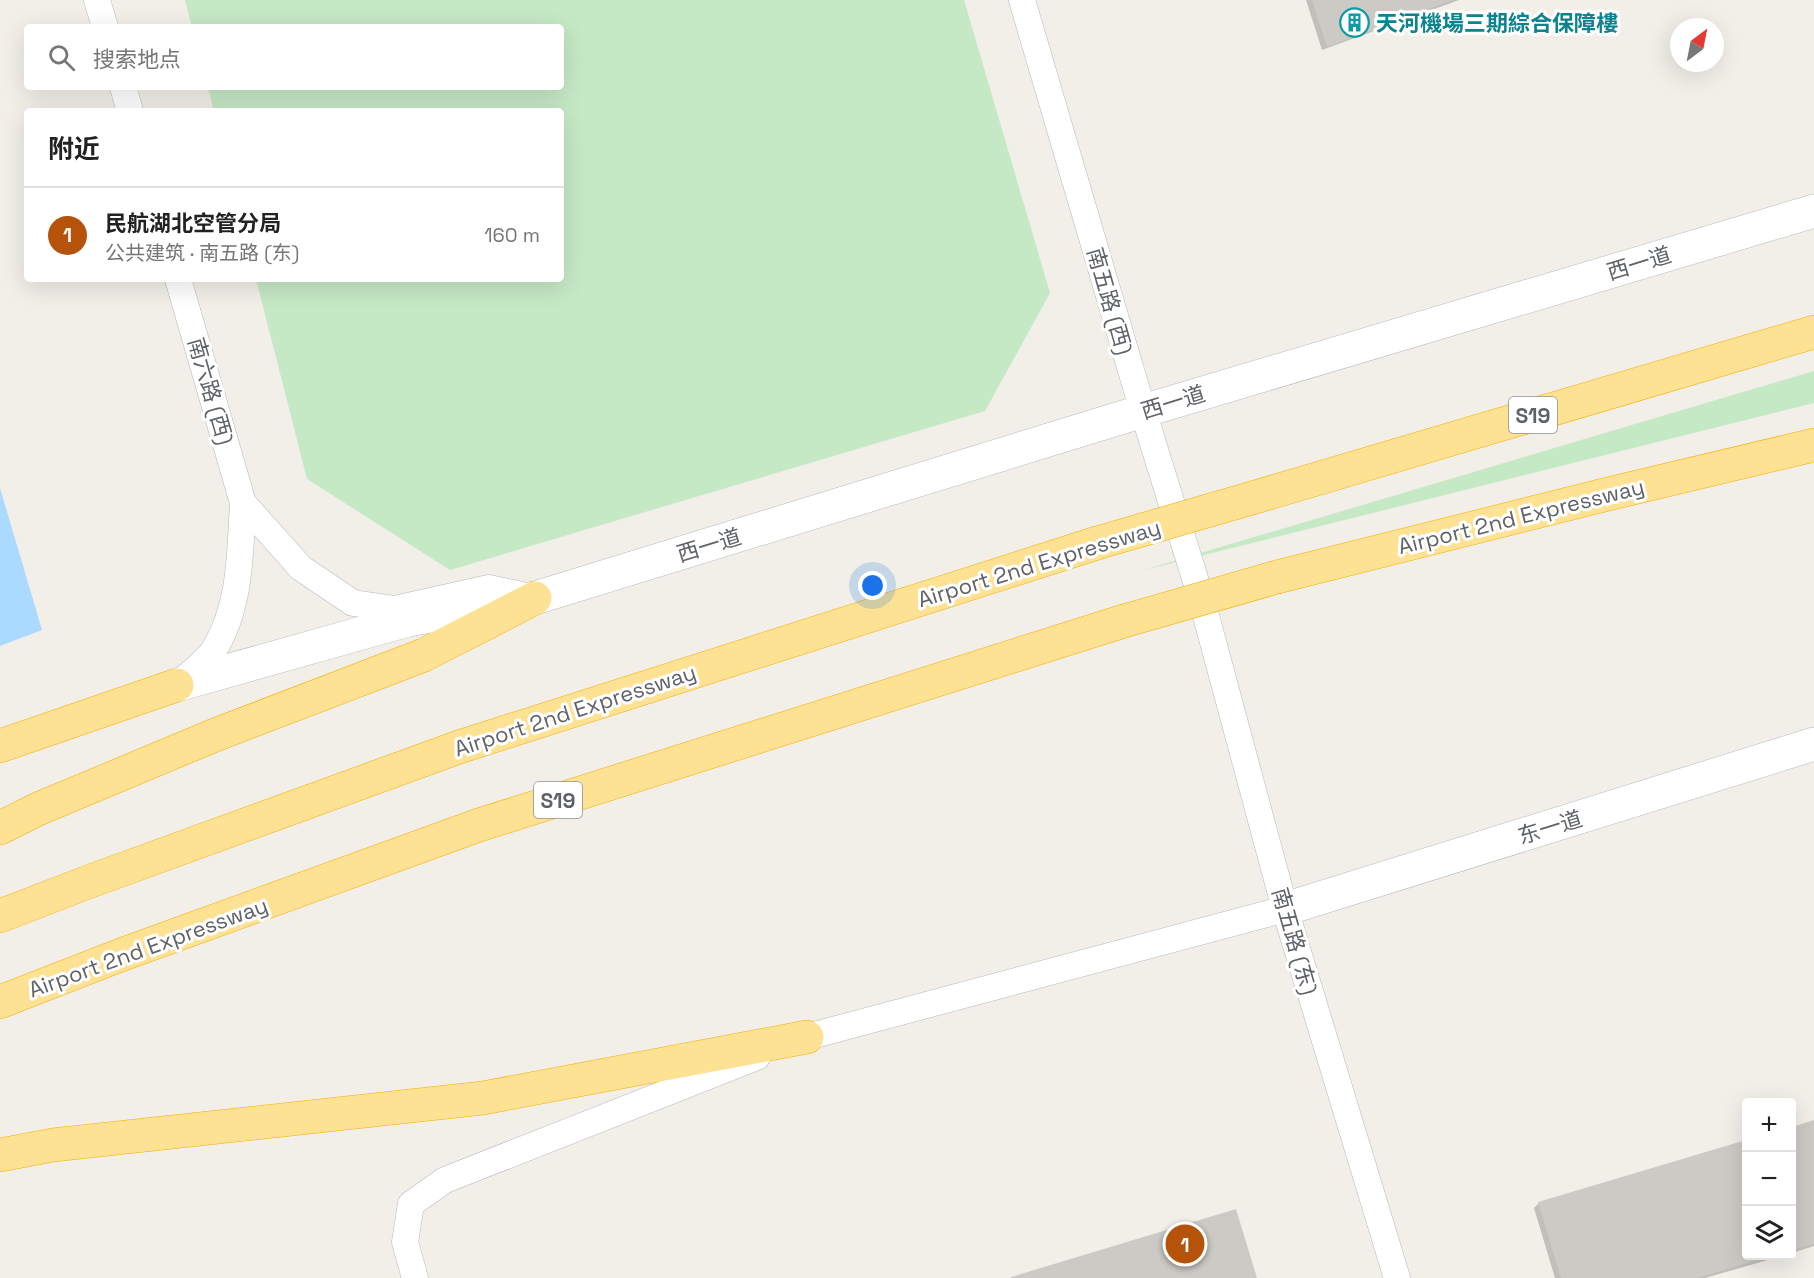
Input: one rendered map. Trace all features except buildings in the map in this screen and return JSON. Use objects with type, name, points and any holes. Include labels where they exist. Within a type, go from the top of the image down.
[{"type":"highway","name":"Airport 2nd Expressway","points":[[0,916],[459,747],[1097,543],[1814,332]]},
{"type":"highway","name":"Airport 2nd Expressway","points":[[0,1002],[118,956],[479,825],[1124,621],[1277,577],[1619,491],[1814,445]]},
{"type":"highway","points":[[0,828],[38,809],[215,735],[424,655],[535,598]]},
{"type":"highway","points":[[0,746],[177,685]]},
{"type":"highway","points":[[0,1155],[53,1145],[483,1098],[807,1037]]},
{"type":"street","points":[[98,0],[104,24]]},
{"type":"street","name":"南五路 (西)","points":[[1022,0],[1143,411],[1202,601]]},
{"type":"street","points":[[124,90],[129,108]]},
{"type":"street","name":"西一道","points":[[177,685],[408,620],[535,598],[1143,411],[1814,211]]},
{"type":"street","name":"南六路 (西)","points":[[179,282],[243,503]]},
{"type":"street","points":[[243,503],[301,568],[353,603],[395,609],[489,588],[535,598]]},
{"type":"street","points":[[177,685],[214,650],[232,610],[240,557],[243,503]]},
{"type":"street","name":"南五路 (东)","points":[[1202,601],[1286,909],[1397,1278]]},
{"type":"street","name":"东一道","points":[[1286,909],[1814,744]]},
{"type":"street","points":[[415,1278],[405,1242],[411,1204],[445,1180],[807,1037],[1286,909]]},
{"type":"green space","points":[[185,0],[964,0],[1050,293],[985,411],[450,570],[307,479],[257,282],[564,282],[564,108],[213,108],[209,90],[564,90],[564,24],[191,24]]},
{"type":"green space","points":[[1814,371],[1814,403],[1140,571]]},
{"type":"water","points":[[0,488],[42,630],[0,646]]},
{"type":"place","name":"天河機場三期綜合保障樓","points":[[1355,23]]},
{"type":"place","name":"民航湖北空管分局","points":[[1185,1244]]}]
